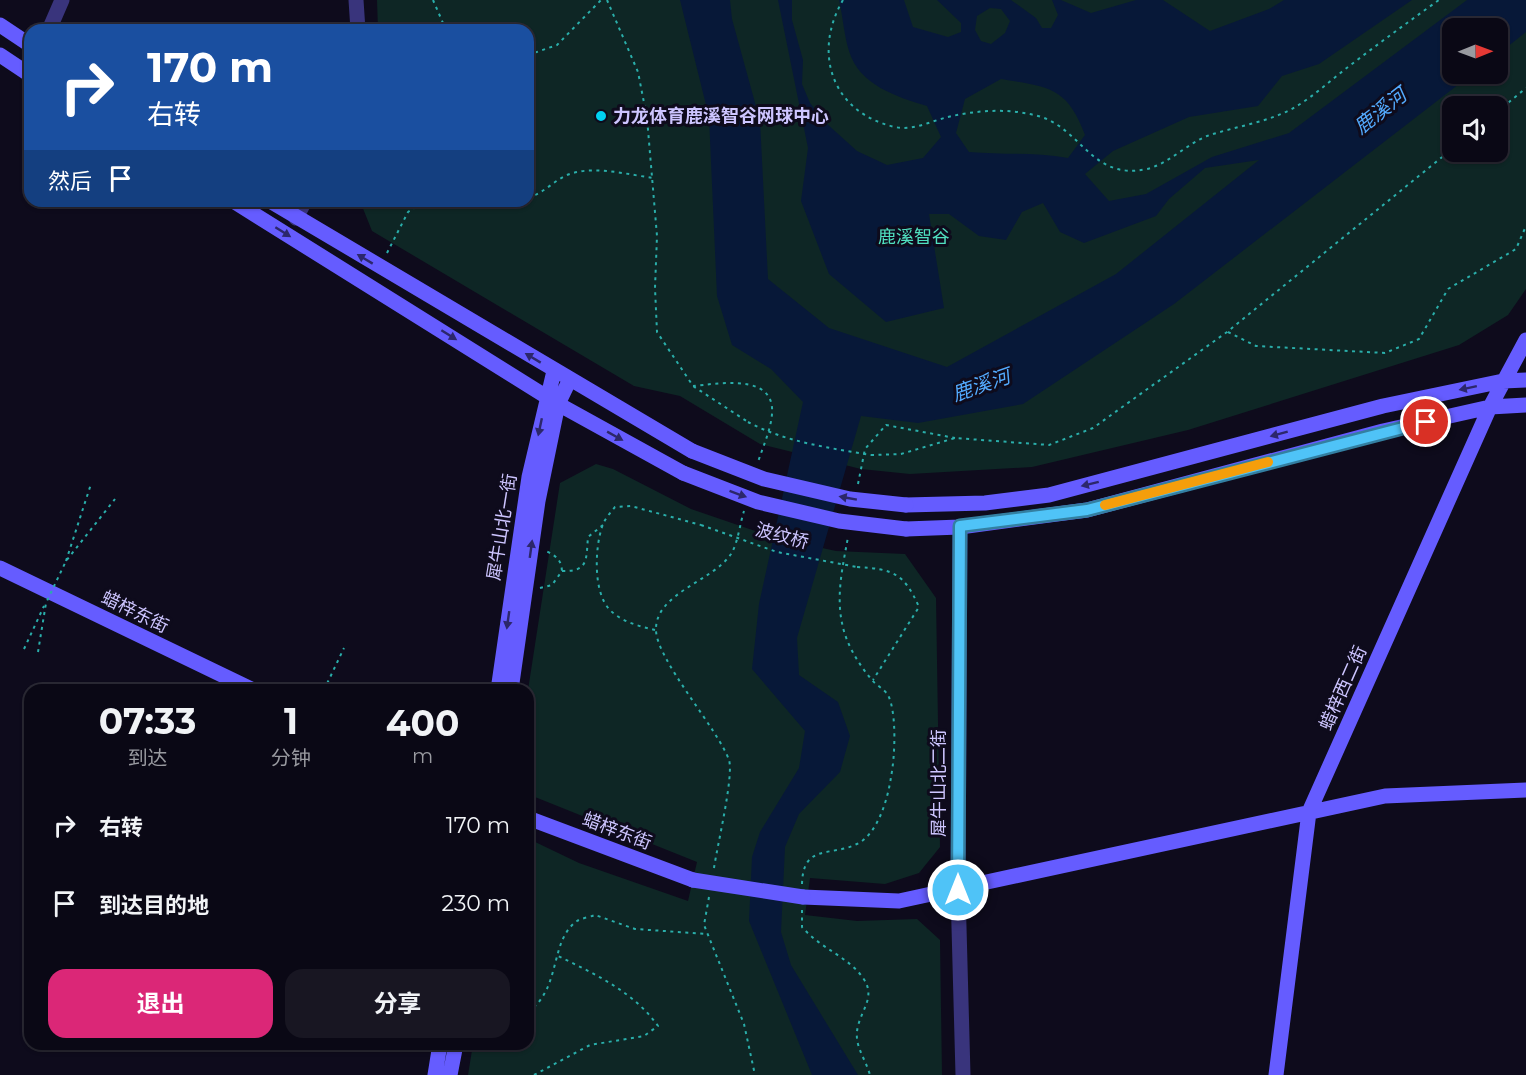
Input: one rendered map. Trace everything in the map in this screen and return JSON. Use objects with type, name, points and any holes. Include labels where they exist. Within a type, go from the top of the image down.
[{"type":"main road","points":[[0,25],[24,41]]},
{"type":"main road","points":[[0,55],[24,70]]},
{"type":"main road","points":[[243,207],[552,400],[683,473],[758,501],[839,521],[906,529],[960,526],[1087,510],[1383,432],[1490,407],[1526,405]]},
{"type":"main road","points":[[279,207],[692,451],[764,479],[850,499],[906,504],[985,503],[1049,495],[1383,406],[1503,381],[1526,380]]},
{"type":"main road","name":"蜡梓西二街","points":[[1276,1075],[1309,812],[1490,407],[1526,340]]},
{"type":"main road","name":"犀牛山北一街","points":[[513,684],[554,371]]},
{"type":"main road","name":"犀牛山北一街","points":[[499,684],[529,477],[552,400],[570,379]]},
{"type":"main road","name":"蜡梓东街","points":[[0,568],[241,684]]},
{"type":"main road","name":"蜡梓东街","points":[[534,820],[693,880],[803,898],[899,901],[1385,796],[1526,790]]},
{"type":"main road","points":[[435,1075],[439,1050]]},
{"type":"main road","points":[[450,1075],[455,1050]]},
{"type":"street","points":[[52,24],[62,0]]},
{"type":"street","points":[[356,0],[358,24]]},
{"type":"street","points":[[296,218],[302,207]]},
{"type":"street","name":"犀牛山北二街","points":[[960,526],[958,890],[963,1075]]},
{"type":"path","points":[[433,0],[443,24]]},
{"type":"path","points":[[534,53],[557,45],[601,0]]},
{"type":"path","points":[[607,0],[638,72],[647,118],[654,178],[657,236],[655,288],[657,332],[693,386],[764,430],[822,447],[871,455],[901,454],[955,438]]},
{"type":"path","points":[[843,0],[829,29],[828,53],[832,80],[850,101],[870,117],[896,127],[921,125],[965,114],[1013,110],[1041,117],[1055,124],[1105,165],[1124,171],[1149,168],[1205,137],[1297,106],[1439,0]]},
{"type":"path","points":[[1508,103],[1526,87]]},
{"type":"path","points":[[856,492],[865,448],[886,425],[955,438],[1049,445],[1093,428],[1227,332],[1442,157]]},
{"type":"path","points":[[534,196],[573,173],[611,172],[654,178]]},
{"type":"path","points":[[382,269],[388,249],[408,212],[416,207]]},
{"type":"path","points":[[1227,332],[1256,346],[1385,353],[1419,339],[1448,289],[1516,249],[1526,226]]},
{"type":"path","points":[[693,386],[746,384],[765,391],[772,403],[770,421],[757,465]]},
{"type":"path","points":[[24,649],[66,561],[91,484]]},
{"type":"path","points":[[66,561],[115,499]]},
{"type":"path","name":"波纹桥","points":[[603,525],[615,507],[631,506],[701,525],[777,552],[897,574],[910,587],[919,607],[873,681]]},
{"type":"path","points":[[712,879],[729,761],[663,651],[656,630],[660,614],[675,596],[710,573],[731,554],[744,510]]},
{"type":"path","points":[[603,525],[596,557],[600,587],[608,608],[632,625],[656,630]]},
{"type":"path","points":[[562,572],[574,572],[582,568],[586,559],[588,537],[603,525]]},
{"type":"path","points":[[848,536],[840,580],[842,623],[853,654],[873,681],[888,695],[894,725],[891,777],[878,822],[858,843],[814,854],[802,869],[802,927],[814,942],[853,966],[865,980],[870,1000],[858,1024],[856,1041],[870,1075]]},
{"type":"path","points":[[540,588],[552,585],[562,572],[562,563],[557,556],[546,550]]},
{"type":"path","points":[[38,652],[46,603]]},
{"type":"path","points":[[327,684],[344,648]]},
{"type":"path","points":[[710,890],[704,925],[744,1024],[754,1075]]},
{"type":"path","points":[[534,1008],[539,1004],[558,956],[561,940],[577,921],[595,915],[635,929],[708,934]]},
{"type":"path","points":[[534,1075],[590,1046],[644,1036],[658,1026],[627,994],[598,975],[558,956]]},
{"type":"green space","name":"鹿溪智谷","points":[[377,0],[1526,0],[1526,289],[1508,315],[1459,345],[1188,430],[1032,467],[910,474],[861,469],[760,444],[680,396],[634,386],[372,231],[362,207],[534,207],[534,24],[378,24]]},
{"type":"green space","points":[[596,464],[613,469],[691,509],[776,538],[836,551],[905,554],[936,598],[940,847],[919,873],[885,884],[810,878],[805,915],[857,921],[917,919],[940,940],[942,1075],[468,1075],[472,1050],[534,1050],[534,841],[579,863],[688,901],[697,862],[534,795],[534,684],[529,684],[560,483]]},
{"type":"water","name":"鹿溪河","points":[[680,0],[730,0],[732,19],[760,121],[768,279],[829,328],[947,367],[1116,274],[1259,160],[1205,168],[1169,199],[1156,216],[1084,243],[1060,232],[1043,203],[1022,212],[1006,240],[979,236],[949,214],[929,214],[944,308],[886,322],[829,274],[801,201],[808,148],[778,0],[792,0],[792,20],[803,60],[802,84],[810,103],[826,123],[857,151],[887,165],[923,158],[941,137],[927,106],[880,88],[861,73],[849,51],[839,0],[904,0],[913,27],[948,37],[961,32],[961,23],[937,0],[1011,0],[1036,18],[1042,28],[1051,28],[1058,15],[1052,0],[1061,0],[1091,13],[1136,0],[1163,0],[1210,31],[1269,9],[1284,0],[1412,0],[1319,64],[1282,76],[1258,106],[1189,117],[1113,151],[1085,174],[1109,201],[1146,194],[1212,157],[1289,133],[1442,19],[1442,84],[1459,84],[1174,304],[1023,404],[918,423],[861,416],[797,638],[799,675],[838,702],[850,736],[840,772],[799,814],[785,847],[781,932],[791,965],[858,1075],[812,1075],[749,921],[752,857],[760,832],[799,768],[805,731],[752,669],[759,604],[803,402],[771,369],[732,345],[717,296],[709,117]],"holes":[[[990,8],[1001,9],[1010,21],[1005,33],[991,44],[981,41],[975,30],[977,16]],[[1001,79],[1043,87],[1063,98],[1078,119],[1085,135],[1068,158],[969,152],[956,133],[965,99]]]},
{"type":"water","points":[[1467,0],[1526,0],[1526,32],[1508,46],[1508,18],[1443,18]]},
{"type":"slow traffic","points":[[1105,505],[1268,462]]},
{"type":"place","name":"力龙体育鹿溪智谷网球中心","points":[[601,116]]},
{"type":"route","points":[[958,890],[960,526],[1087,510],[1426,422]]}]
